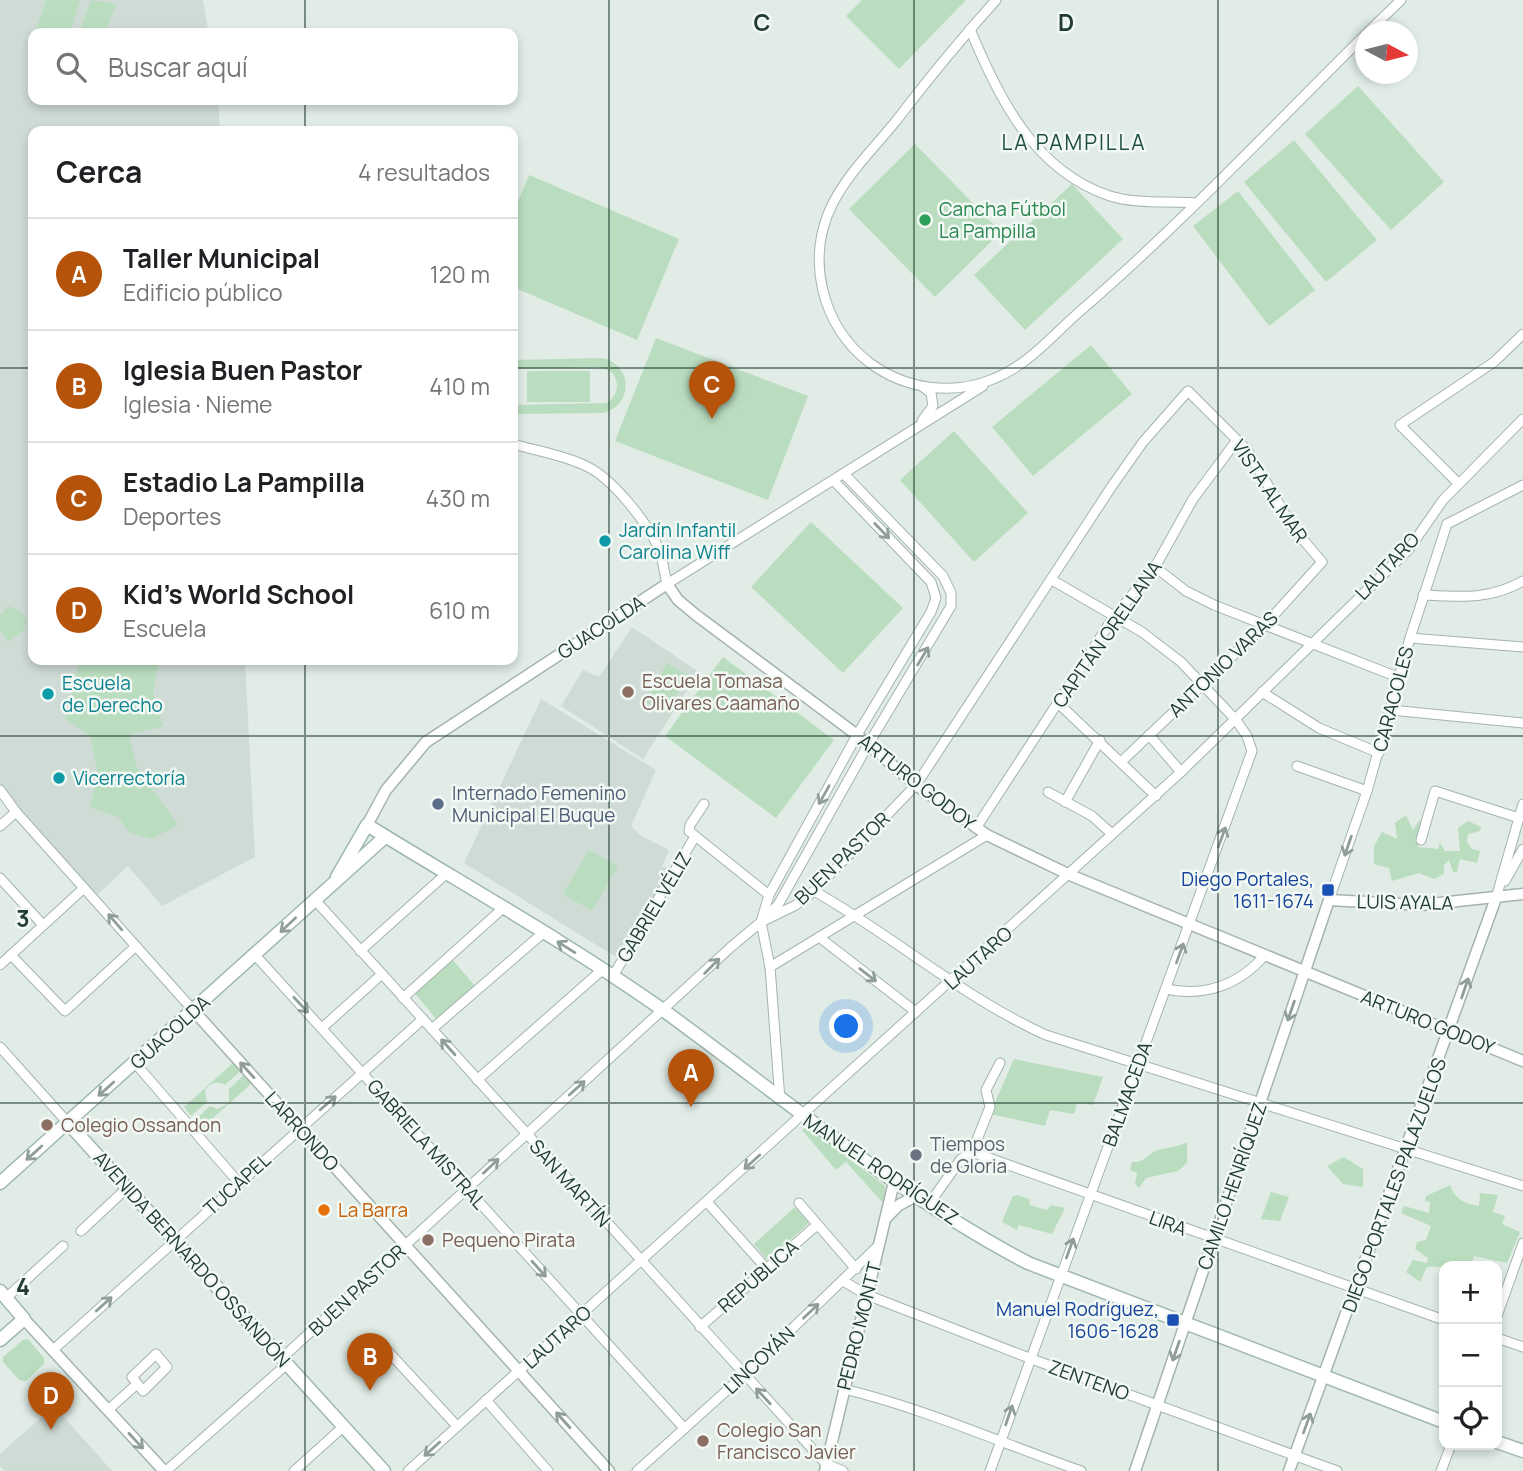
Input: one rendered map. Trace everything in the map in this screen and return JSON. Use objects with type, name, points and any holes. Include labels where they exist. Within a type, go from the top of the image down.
[{"type":"main road","name":"MANUEL RODRÍGUEZ","points":[[367,825],[608,973],[664,1011],[780,1100],[894,1182],[1004,1250],[1060,1275],[1439,1420]]},
{"type":"main road","name":"GUACOLDA","points":[[337,877],[367,825]]},
{"type":"main road","name":"GUACOLDA","points":[[0,1184],[385,836]]},
{"type":"main road","name":"AVENIDA BERNARDO OSSANDÓN","points":[[68,1123],[384,1471]]},
{"type":"main road","points":[[0,1340],[24,1319],[3,1295]]},
{"type":"main road","points":[[1502,1444],[1523,1451]]},
{"type":"street","points":[[993,379],[958,388],[922,386],[881,371],[860,355],[843,335],[825,301],[820,275],[820,250],[829,212],[851,176],[996,0]]},
{"type":"street","name":"GUACOLDA","points":[[1379,21],[1401,0]]},
{"type":"street","points":[[970,29],[995,87],[1019,127],[1066,172],[1110,196],[1195,203]]},
{"type":"street","name":"GUACOLDA","points":[[367,825],[392,782],[426,742],[667,584],[845,475],[1034,354],[1123,275],[1355,45]]},
{"type":"street","points":[[1458,484],[1400,425],[1494,362],[1523,334]]},
{"type":"street","name":"GUACOLDA","points":[[915,429],[933,406],[931,393],[922,386]]},
{"type":"street","name":"VISTA AL MAR","points":[[1188,391],[1237,440],[1262,473],[1294,529],[1322,562]]},
{"type":"street","name":"BUEN PASTOR","points":[[165,1471],[405,1245],[761,922],[796,905],[814,891],[916,785],[1143,442],[1188,391]]},
{"type":"street","name":"LAUTARO","points":[[408,1471],[1156,796],[1409,549],[1434,510],[1523,419]]},
{"type":"street","name":"CAPITÁN ORELLANA","points":[[976,828],[1113,618],[1155,567],[1193,499],[1237,440]]},
{"type":"street","name":"ARTURO GODOY","points":[[518,445],[589,467],[604,478],[642,523],[658,548],[667,584],[678,600],[857,735],[916,785],[987,835],[1070,875],[1523,1060]]},
{"type":"street","points":[[761,922],[778,905],[868,745],[946,618],[951,593],[943,576],[845,475]]},
{"type":"street","points":[[780,1100],[770,967],[761,922],[769,895],[857,735],[931,612],[936,598],[931,582],[834,481]]},
{"type":"street","points":[[1523,485],[1447,524],[1423,595],[1480,597],[1499,593],[1523,581]]},
{"type":"street","name":"ANTONIO VARAS","points":[[1121,762],[1204,686],[1264,626],[1322,562]]},
{"type":"street","points":[[1155,567],[1186,591],[1310,645],[1400,678]]},
{"type":"street","name":"BALMACEDA","points":[[990,1471],[1029,1358],[1251,756],[1250,741],[1236,720],[1155,641],[1052,580]]},
{"type":"street","name":"CARACOLES","points":[[1329,900],[1379,753],[1423,595]]},
{"type":"street","points":[[1410,638],[1523,647]]},
{"type":"street","points":[[1262,692],[1319,728],[1379,753]]},
{"type":"street","points":[[1058,703],[1156,796]]},
{"type":"street","points":[[1391,710],[1523,723]]},
{"type":"street","points":[[1149,736],[1181,772]]},
{"type":"street","points":[[1065,802],[1100,740]]},
{"type":"street","points":[[1297,766],[1367,791]]},
{"type":"street","name":"LARRONDO","points":[[0,790],[16,812],[193,1010],[609,1471]]},
{"type":"street","points":[[1421,840],[1435,791],[1519,818]]},
{"type":"street","points":[[1048,792],[1092,816],[1112,834]]},
{"type":"street","name":"GABRIEL VÉLIZ","points":[[477,1080],[608,973],[694,838],[690,825],[704,804]]},
{"type":"street","name":"DIEGO PORTALES PALAZUELOS","points":[[1289,1471],[1450,1031],[1496,898],[1523,805]]},
{"type":"street","points":[[0,827],[16,812]]},
{"type":"street","points":[[770,967],[987,835]]},
{"type":"street","points":[[694,838],[769,895]]},
{"type":"street","name":"DIEGO PORTALES PALAZUELOS","points":[[1496,898],[1523,849]]},
{"type":"street","points":[[360,951],[446,874]]},
{"type":"street","points":[[0,878],[43,925]]},
{"type":"street","points":[[0,965],[84,888]]},
{"type":"street","points":[[814,891],[856,915],[951,982],[1001,1013],[1046,1035],[1261,1100],[1523,1186]]},
{"type":"street","name":"LUIS AYALA","points":[[1329,900],[1421,905],[1523,894]]},
{"type":"street","name":"SAN MARTÍN","points":[[315,900],[826,1467]]},
{"type":"street","name":"CAMILO HENRÍQUEZ","points":[[1135,1471],[1329,900]]},
{"type":"street","points":[[403,998],[502,909]]},
{"type":"street","points":[[432,1029],[543,933]]},
{"type":"street","points":[[819,937],[916,1012]]},
{"type":"street","points":[[11,955],[65,1011],[136,946]]},
{"type":"street","name":"GABRIELA MISTRAL","points":[[255,955],[684,1428]]},
{"type":"street","points":[[1166,989],[1196,992],[1216,989],[1238,979],[1265,955]]},
{"type":"street","points":[[323,1028],[382,974]]},
{"type":"street","name":"TUCAPEL","points":[[53,1350],[423,1019]]},
{"type":"street","name":"AVENIDA BERNARDO OSSANDÓN","points":[[0,1047],[68,1123]]},
{"type":"street","points":[[135,1063],[239,1182]]},
{"type":"street","points":[[929,1204],[961,1159],[972,1152],[990,1107],[986,1090],[1000,1063]]},
{"type":"street","name":"LIRA","points":[[972,1152],[1439,1318]]},
{"type":"street","name":"PEDRO MONTT","points":[[826,1467],[894,1182]]},
{"type":"street","points":[[81,1231],[127,1188]]},
{"type":"street","points":[[885,1220],[899,1205],[916,1196]]},
{"type":"street","points":[[707,1202],[766,1268]]},
{"type":"street","points":[[799,1203],[856,1269]]},
{"type":"street","name":"REPÚBLICA","points":[[700,1327],[817,1225]]},
{"type":"street","points":[[1502,1302],[1523,1243]]},
{"type":"street","points":[[3,1295],[63,1246]]},
{"type":"street","name":"LINCOYÁN","points":[[637,1471],[744,1375],[878,1246]]},
{"type":"street","name":"ZENTENO","points":[[843,1281],[867,1294],[1029,1358],[1338,1471]]},
{"type":"street","points":[[24,1319],[165,1471]]},
{"type":"street","points":[[1502,1340],[1523,1348]]},
{"type":"street","points":[[384,1347],[457,1426]]},
{"type":"street","points":[[108,1410],[137,1384]]},
{"type":"street","points":[[844,1390],[935,1415],[1081,1471]]},
{"type":"street","points":[[486,1400],[548,1471]]},
{"type":"street","points":[[294,1471],[343,1427]]},
{"type":"street","points":[[1441,1471],[1449,1450]]},
{"type":"street","points":[[826,1467],[843,1471]]},
{"type":"shaded area","points":[[0,0],[203,0],[208,28],[28,28],[28,105],[218,105],[220,126],[28,126],[28,665],[245,665],[255,857],[162,906],[128,866],[97,895],[5,792],[0,791]]},
{"type":"shaded area","name":"Escuela Tomasa Olivares Caamaño","points":[[632,627],[699,672],[643,759],[561,706],[583,670],[599,677]]},
{"type":"shaded area","points":[[541,699],[656,770],[631,826],[641,836],[669,850],[662,867],[671,868],[616,957],[464,863]]},
{"type":"shaded area","points":[[54,1406],[112,1471],[4,1471],[0,1466],[0,1454]]},
{"type":"green space","points":[[46,0],[80,0],[72,28],[37,28]]},
{"type":"green space","points":[[91,0],[116,4],[107,28],[81,28]]},
{"type":"green space","points":[[862,0],[966,0],[899,69],[846,16]]},
{"type":"green space","points":[[1358,86],[1444,182],[1391,230],[1305,134]]},
{"type":"green space","points":[[1294,140],[1377,240],[1326,282],[1244,182]]},
{"type":"green space","name":"Cancha Fútbol La Pampilla","points":[[915,144],[1001,232],[935,297],[849,209]]},
{"type":"green space","points":[[529,175],[679,239],[637,340],[518,289],[518,202]]},
{"type":"green space","name":"Cancha Fútbol La Pampilla","points":[[1072,184],[1123,239],[1025,330],[974,275]]},
{"type":"green space","points":[[1238,191],[1315,290],[1269,326],[1193,226]]},
{"type":"green space","points":[[656,338],[808,396],[768,500],[615,441]]},
{"type":"green space","points":[[1091,345],[1132,394],[1033,476],[992,427]]},
{"type":"green space","points":[[603,358],[620,369],[626,386],[624,395],[620,403],[602,413],[518,414],[518,405],[606,403],[615,394],[617,382],[613,373],[601,367],[518,369],[518,360]]},
{"type":"green space","points":[[527,371],[590,371],[590,402],[527,402]]},
{"type":"green space","points":[[954,431],[1028,513],[974,562],[900,480]]},
{"type":"green space","points":[[811,522],[903,608],[843,673],[751,587]]},
{"type":"green space","points":[[9,606],[21,612],[27,621],[23,631],[8,642],[0,629],[0,615]]},
{"type":"green space","points":[[723,657],[834,740],[776,818],[665,736]]},
{"type":"green space","points":[[667,663],[688,675],[666,713],[645,701]]},
{"type":"green space","points":[[79,665],[158,665],[153,694],[163,726],[129,735],[137,768],[178,825],[151,839],[129,832],[118,817],[90,807],[98,774],[90,735],[65,719]]},
{"type":"green space","points":[[1406,815],[1413,830],[1420,819],[1418,847],[1438,849],[1440,843],[1445,851],[1460,851],[1458,828],[1468,821],[1481,827],[1480,831],[1468,834],[1467,842],[1472,849],[1480,851],[1477,863],[1460,859],[1457,872],[1453,872],[1449,860],[1444,865],[1444,874],[1434,879],[1419,873],[1392,881],[1389,868],[1374,864],[1374,846],[1382,832],[1397,839],[1395,823]]},
{"type":"green space","points":[[589,850],[618,866],[592,911],[563,894]]},
{"type":"green space","points":[[451,958],[476,987],[437,1020],[413,991]]},
{"type":"green space","points":[[1014,1059],[1103,1077],[1093,1105],[1077,1103],[1074,1114],[1050,1110],[1045,1126],[990,1114]]},
{"type":"green space","points":[[234,1062],[242,1070],[225,1085],[217,1083],[207,1088],[207,1102],[191,1116],[184,1107]]},
{"type":"green space","points":[[245,1074],[253,1082],[202,1128],[195,1120],[210,1106],[218,1109],[229,1103],[229,1089]]},
{"type":"green space","points":[[806,1127],[885,1186],[884,1204],[846,1162],[836,1170],[802,1130]]},
{"type":"green space","points":[[1187,1142],[1187,1163],[1178,1171],[1146,1178],[1139,1188],[1135,1184],[1137,1173],[1130,1170],[1132,1162],[1140,1161],[1158,1150]]},
{"type":"green space","points":[[1344,1157],[1363,1169],[1363,1187],[1343,1184],[1327,1166]]},
{"type":"green space","points":[[1450,1185],[1457,1197],[1479,1206],[1480,1193],[1498,1195],[1493,1212],[1505,1216],[1502,1224],[1520,1232],[1507,1263],[1474,1256],[1472,1261],[1439,1261],[1439,1267],[1427,1267],[1420,1282],[1406,1272],[1413,1260],[1427,1263],[1428,1258],[1415,1249],[1417,1242],[1426,1240],[1431,1226],[1401,1213],[1404,1206],[1429,1213],[1430,1202],[1425,1201],[1426,1196]]},
{"type":"green space","points":[[1271,1192],[1289,1197],[1280,1221],[1261,1219]]},
{"type":"green space","points":[[1013,1196],[1029,1199],[1030,1205],[1047,1210],[1051,1205],[1065,1208],[1052,1234],[1019,1225],[1017,1230],[1002,1222]]},
{"type":"green space","points":[[795,1207],[809,1223],[767,1260],[754,1244]]},
{"type":"green space","points":[[28,1339],[44,1358],[44,1364],[26,1381],[19,1380],[3,1362],[3,1357],[23,1340]]},
{"type":"place","name":"Cancha Fútbol La Pampilla","points":[[925,220]]},
{"type":"place","name":"Estadio La Pampilla","points":[[712,419]]},
{"type":"place","name":"Jardín Infantil Carolina Wiff","points":[[605,541]]},
{"type":"place","name":"Escuela Tomasa Olivares Caamaño","points":[[628,692]]},
{"type":"place","name":"Escuela de Derecho","points":[[48,694]]},
{"type":"place","name":"Vicerrectoría","points":[[59,778]]},
{"type":"place","name":"Internado Femenino Municipal El Buque","points":[[438,804]]},
{"type":"place","name":"Diego Portales, 1611-1674","points":[[1328,890]]},
{"type":"place","name":"Taller Municipal","points":[[691,1107]]},
{"type":"place","name":"Colegio Ossandon","points":[[47,1125]]},
{"type":"place","name":"Tiempos de Gloria","points":[[916,1155]]},
{"type":"place","name":"La Barra","points":[[324,1210]]},
{"type":"place","name":"Pequeno Pirata","points":[[428,1240]]},
{"type":"place","name":"Manuel Rodríguez, 1606-1628","points":[[1173,1320]]},
{"type":"place","name":"Iglesia Buen Pastor","points":[[370,1391]]},
{"type":"place","name":"Kid's World School","points":[[51,1430]]},
{"type":"place","name":"Colegio San Francisco Javier","points":[[703,1441]]},
{"type":"district","name":"LA PAMPILLA","points":[[1074,142]]}]
